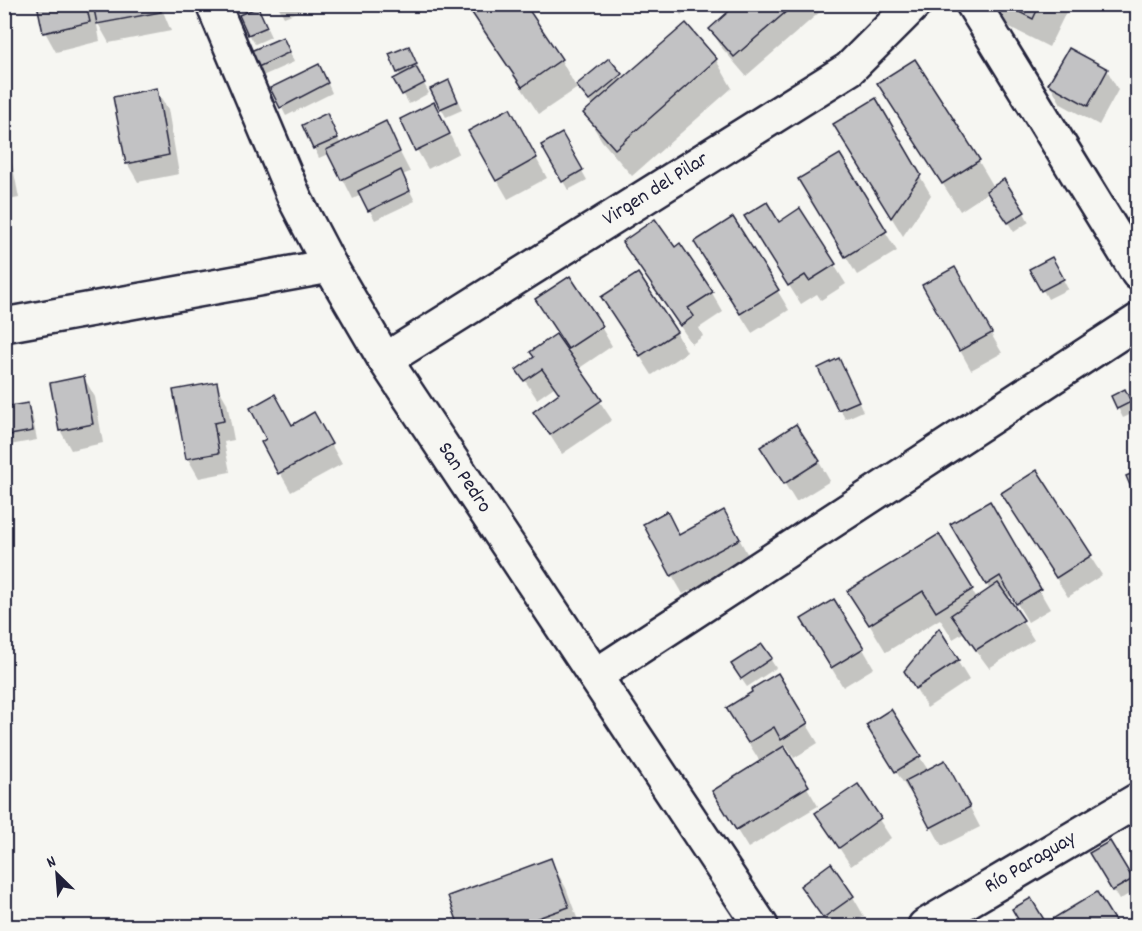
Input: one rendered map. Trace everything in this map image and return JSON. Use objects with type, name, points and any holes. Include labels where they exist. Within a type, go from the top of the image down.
[{"type":"street","name":"San Pedro","points":[[213,4],[296,201],[330,266],[385,360],[761,927]]},
{"type":"street","name":"Virgen del Pilar","points":[[385,360],[849,69],[914,4]]},
{"type":"street","points":[[973,4],[1137,273]]},
{"type":"street","points":[[4,325],[330,266]]},
{"type":"street","points":[[595,676],[1137,321]]},
{"type":"street","name":"Río Paraguay","points":[[925,927],[1137,800]]},
{"type":"building","points":[[37,4],[86,4],[90,22],[43,33]]},
{"type":"building","points":[[93,4],[158,4],[161,12],[97,24]]},
{"type":"building","points":[[466,4],[525,4],[562,59],[522,87]]},
{"type":"building","points":[[737,4],[795,4],[734,57],[709,29]]},
{"type":"building","points":[[1003,4],[1040,4],[1033,19]]},
{"type":"building","points":[[258,7],[267,27],[248,35],[239,15]]},
{"type":"building","points":[[686,23],[717,59],[615,149],[583,113]]},
{"type":"building","points":[[283,37],[290,52],[254,69],[246,53]]},
{"type":"building","points":[[409,46],[417,64],[397,73],[389,54]]},
{"type":"building","points":[[1069,48],[1108,69],[1088,106],[1048,84]]},
{"type":"building","points":[[609,58],[622,74],[589,101],[576,85]]},
{"type":"building","points":[[915,59],[980,160],[942,184],[877,83]]},
{"type":"building","points":[[319,64],[328,83],[280,108],[270,88]]},
{"type":"building","points":[[416,67],[425,83],[402,95],[393,79]]},
{"type":"building","points":[[449,80],[458,101],[440,109],[430,89]]},
{"type":"building","points":[[157,88],[169,155],[126,164],[113,97]]},
{"type":"building","points":[[876,98],[921,175],[891,218],[833,124]]},
{"type":"building","points":[[434,102],[450,134],[415,151],[400,119]]},
{"type":"building","points":[[510,108],[537,158],[496,181],[468,131]]},
{"type":"building","points":[[327,113],[338,138],[313,149],[302,125]]},
{"type":"building","points":[[386,121],[400,152],[341,180],[326,150]]},
{"type":"building","points":[[562,133],[583,170],[562,182],[541,145]]},
{"type":"building","points":[[840,154],[887,231],[845,257],[798,179]]},
{"type":"building","points":[[401,170],[410,191],[368,211],[358,191]]},
{"type":"building","points":[[1004,179],[1025,212],[1008,223],[986,191]]},
{"type":"building","points":[[767,202],[779,222],[800,208],[836,264],[809,281],[805,275],[788,286],[744,216]]},
{"type":"building","points":[[1138,205],[1138,225],[1128,219]]},
{"type":"building","points":[[733,217],[779,290],[740,314],[694,242]]},
{"type":"building","points":[[655,219],[675,247],[680,243],[713,292],[688,308],[694,316],[680,326],[622,242]]},
{"type":"building","points":[[1052,257],[1064,279],[1041,291],[1029,269]]},
{"type":"building","points":[[955,267],[992,333],[959,351],[922,285]]},
{"type":"building","points":[[638,273],[677,332],[640,356],[601,297]]},
{"type":"building","points":[[570,276],[603,326],[568,349],[535,299]]},
{"type":"building","points":[[556,334],[602,400],[550,435],[533,412],[559,393],[542,369],[524,381],[516,370],[534,357],[530,352]]},
{"type":"building","points":[[839,358],[859,401],[838,410],[818,368]]},
{"type":"building","points":[[84,376],[93,424],[59,431],[50,383]]},
{"type":"building","points":[[217,382],[224,421],[214,423],[219,453],[186,459],[173,390]]},
{"type":"building","points":[[1125,389],[1131,402],[1117,409],[1111,396]]},
{"type":"building","points":[[275,394],[292,425],[314,412],[332,444],[278,474],[261,442],[266,439],[250,408]]},
{"type":"building","points":[[28,403],[33,431],[4,436],[4,407]]},
{"type":"building","points":[[796,424],[820,461],[784,484],[760,447]]},
{"type":"building","points":[[1037,470],[1092,555],[1056,578],[1001,493]]},
{"type":"building","points":[[1138,471],[1138,504],[1126,476]]},
{"type":"building","points":[[990,501],[1041,589],[1016,604],[1000,576],[986,585],[950,524]]},
{"type":"building","points":[[724,510],[740,539],[671,576],[643,524],[667,511],[679,535]]},
{"type":"building","points":[[939,534],[973,589],[936,612],[923,591],[869,625],[847,591]]},
{"type":"building","points":[[998,583],[1024,620],[976,650],[951,615]]},
{"type":"building","points":[[834,599],[864,648],[831,668],[801,619]]},
{"type":"building","points":[[939,628],[959,660],[915,689],[904,671]]},
{"type":"building","points":[[762,644],[772,658],[741,679],[731,664]]},
{"type":"building","points":[[778,673],[808,723],[781,740],[774,727],[748,743],[726,708],[752,692],[751,689]]},
{"type":"building","points":[[891,709],[921,756],[895,772],[866,725]]},
{"type":"building","points":[[784,746],[809,786],[736,830],[712,791]]},
{"type":"building","points":[[945,760],[970,807],[930,828],[905,781]]},
{"type":"building","points":[[858,784],[881,818],[839,848],[815,813]]},
{"type":"building","points":[[1110,841],[1133,879],[1112,891],[1089,853]]},
{"type":"building","points":[[551,858],[569,907],[515,926],[459,926],[448,896]]},
{"type":"building","points":[[831,863],[854,896],[823,918],[800,886]]},
{"type":"building","points":[[1097,892],[1118,926],[1022,926],[1012,909],[1031,898],[1046,923]]}]
